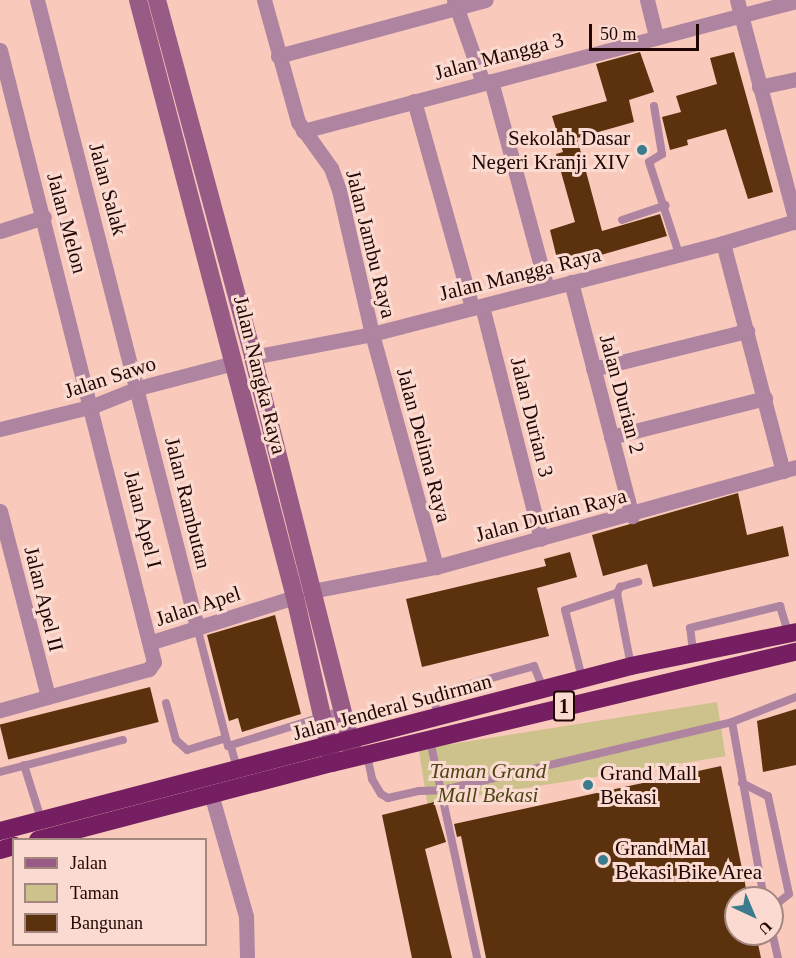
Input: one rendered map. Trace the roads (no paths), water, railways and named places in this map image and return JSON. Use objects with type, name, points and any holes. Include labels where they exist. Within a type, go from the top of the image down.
[{"type":"highway","name":"Jalan Jenderal Sudirman","points":[[357,751],[438,719],[583,679],[693,651],[792,632]]},
{"type":"highway","points":[[792,632],[795,657]]},
{"type":"highway","name":"Jalan Jenderal Sudirman","points":[[0,831],[237,770],[430,740],[795,657]]},
{"type":"highway","name":"Jalan Jenderal Sudirman","points":[[53,838],[82,834],[331,755]]},
{"type":"street","name":"Jalan Salak","points":[[37,0],[138,388]]},
{"type":"street","name":"Jalan Nangka Raya","points":[[138,0],[188,181],[232,363],[271,509],[304,594],[341,711],[357,751]]},
{"type":"street","name":"Jalan Nangka Raya","points":[[157,0],[191,117],[254,357],[289,503],[322,716],[331,755]]},
{"type":"street","name":"Jalan Jambu Raya","points":[[264,0],[278,56],[303,131],[335,177],[372,334]]},
{"type":"street","points":[[278,56],[455,4],[486,0]]},
{"type":"street","points":[[647,0],[656,35]]},
{"type":"street","points":[[737,0],[796,221]]},
{"type":"street","name":"Jalan Mangga 3","points":[[303,131],[656,35],[796,1]]},
{"type":"street","points":[[455,4],[487,82],[547,289]]},
{"type":"street","name":"Jalan Melon","points":[[0,50],[93,406]]},
{"type":"street","points":[[759,87],[796,79]]},
{"type":"street","name":"Jalan Durian 3","points":[[414,101],[477,307],[541,539]]},
{"type":"street","points":[[171,122],[191,117]]},
{"type":"street","points":[[188,181],[206,177]]},
{"type":"street","points":[[0,231],[44,217]]},
{"type":"street","name":"Jalan Mangga Raya","points":[[254,357],[372,334],[723,243],[796,221]]},
{"type":"street","points":[[723,243],[765,398],[790,469]]},
{"type":"street","name":"Jalan Durian 2","points":[[571,282],[632,516]]},
{"type":"street","points":[[593,369],[747,331]]},
{"type":"street","name":"Jalan Delima Raya","points":[[372,334],[436,567]]},
{"type":"street","name":"Jalan Sawo","points":[[0,429],[93,406],[138,388],[232,363]]},
{"type":"street","name":"Jalan Rambutan","points":[[138,388],[197,627]]},
{"type":"street","points":[[611,438],[765,398]]},
{"type":"street","name":"Jalan Apel I","points":[[93,406],[152,642]]},
{"type":"street","points":[[257,455],[275,451]]},
{"type":"street","name":"Jalan Durian Raya","points":[[304,594],[436,567],[632,516],[790,469]]},
{"type":"street","points":[[271,509],[289,503]]},
{"type":"street","name":"Jalan Apel II","points":[[0,511],[4,542],[48,697]]},
{"type":"street","name":"Jalan Apel","points":[[0,710],[152,668],[152,642],[304,594]]},
{"type":"street","points":[[211,794],[246,916],[247,958]]},
{"type":"lane","points":[[654,106],[662,154],[649,162],[666,205],[680,254]]},
{"type":"lane","points":[[622,220],[666,205]]},
{"type":"lane","points":[[583,679],[565,610],[616,593],[620,587],[638,582]]},
{"type":"lane","points":[[616,593],[632,666]]},
{"type":"lane","points":[[693,651],[690,628],[780,606],[792,632]]},
{"type":"lane","points":[[197,627],[224,739],[231,747],[237,770]]},
{"type":"lane","points":[[438,719],[434,694],[523,669],[536,666],[544,690]]},
{"type":"lane","points":[[357,751],[372,780],[385,798],[443,790],[732,722],[796,697]]},
{"type":"lane","points":[[166,703],[176,740],[187,750],[224,739]]},
{"type":"lane","points":[[231,747],[341,711]]},
{"type":"lane","points":[[732,722],[762,886]]},
{"type":"lane","points":[[0,772],[123,740]]},
{"type":"lane","points":[[430,740],[443,790],[477,958]]},
{"type":"lane","points":[[24,765],[41,819]]},
{"type":"lane","points":[[742,783],[768,796],[789,894],[784,898]]},
{"type":"place","name":"Sekolah Dasar Negeri Kranji XIV","points":[[642,150]]},
{"type":"place","name":"Grand Mall Bekasi","points":[[588,785]]},
{"type":"place","name":"Grand Mal Bekasi Bike Area","points":[[603,860]]},
{"type":"park label","name":"Taman Grand Mall Bekasi","points":[[488,783]]}]
